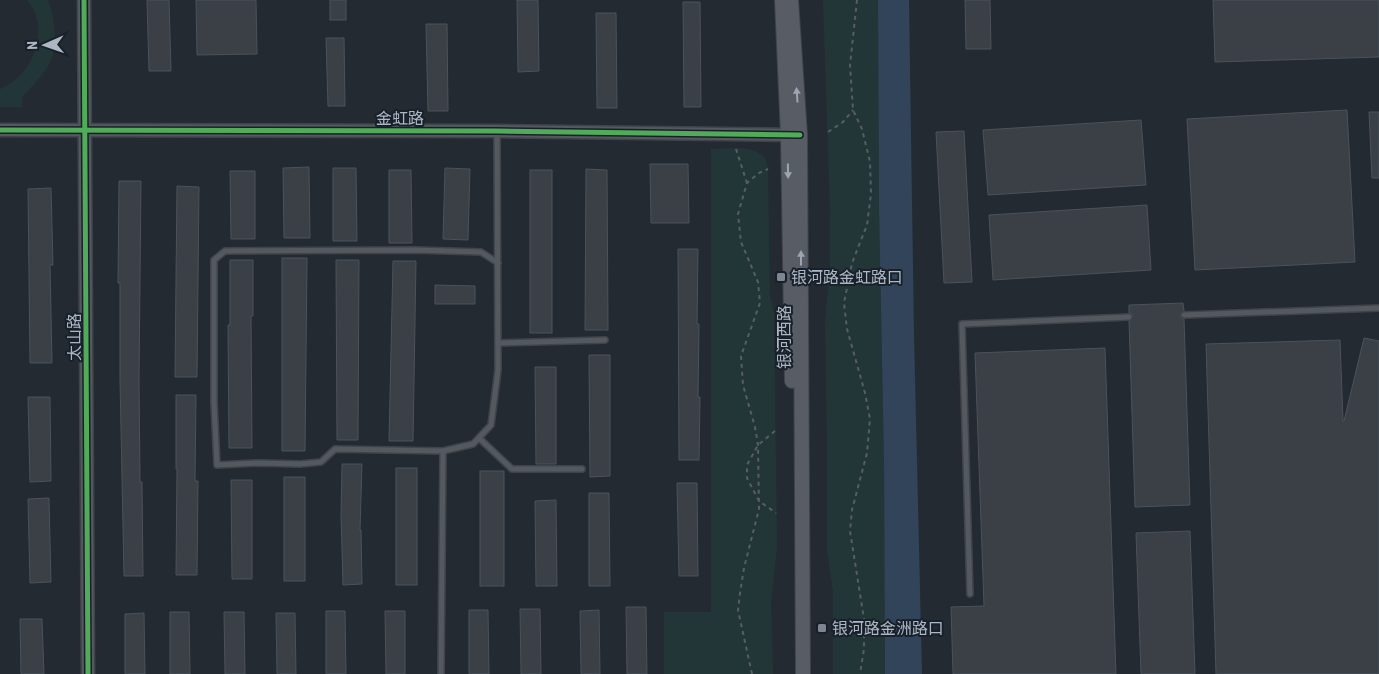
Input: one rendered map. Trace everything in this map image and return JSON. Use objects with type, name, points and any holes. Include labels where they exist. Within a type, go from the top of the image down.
[{"type":"main road","name":"银河西路","points":[[782,0],[794,135],[794,674]]},
{"type":"main road","name":"银河西路","points":[[791,0],[803,674]]},
{"type":"street","name":"太山路","points":[[84,0],[88,674]]},
{"type":"street","name":"金虹路","points":[[0,130],[497,131],[794,135]]},
{"type":"lane","points":[[497,131],[498,263],[498,370],[491,425],[473,444],[444,451],[335,449],[321,462],[300,464],[258,462],[217,465],[214,403],[214,260],[225,251],[416,250],[481,252],[498,263]]},
{"type":"lane","points":[[1184,315],[1379,308]]},
{"type":"lane","points":[[970,594],[962,324],[1129,317]]},
{"type":"lane","points":[[498,343],[605,340]]},
{"type":"lane","points":[[479,438],[512,469],[582,470]]},
{"type":"lane","points":[[441,674],[444,451]]},
{"type":"path","points":[[857,0],[850,65],[852,110],[862,129],[870,162],[871,194],[867,225],[852,263],[844,303],[847,329],[865,393],[870,419],[867,453],[852,510],[850,531],[864,618],[864,648],[860,674]]},
{"type":"path","points":[[828,132],[843,122],[852,110]]},
{"type":"path","points":[[736,149],[747,182],[738,214],[741,242],[758,282],[760,303],[741,356],[743,385],[758,445],[759,501],[744,568],[738,610],[752,674]]},
{"type":"path","points":[[747,182],[768,169]]},
{"type":"path","points":[[775,431],[758,445],[747,465],[747,478],[759,501],[776,513]]},
{"type":"green space","points":[[27,0],[48,0],[55,34],[53,55],[48,67],[22,97],[22,107],[0,107],[0,89],[12,83],[22,74],[30,63],[35,50],[38,24]]},
{"type":"green space","points":[[823,0],[878,0],[885,674],[833,674],[833,592],[827,549],[825,322],[830,267],[830,210]]},
{"type":"green space","points":[[740,148],[755,151],[765,159],[768,167],[770,295],[774,313],[777,546],[771,604],[773,674],[664,674],[664,612],[711,612],[711,149]]},
{"type":"water","points":[[878,0],[909,0],[922,674],[885,674]]},
{"type":"building","points":[[147,0],[169,0],[171,71],[149,71]]},
{"type":"building","points":[[196,0],[256,0],[257,54],[197,55]]},
{"type":"building","points":[[330,0],[346,0],[346,20],[330,20]]},
{"type":"building","points":[[517,0],[538,0],[539,71],[518,72]]},
{"type":"building","points":[[965,0],[990,0],[991,49],[966,49]]},
{"type":"building","points":[[1213,0],[1379,0],[1379,57],[1215,62]]},
{"type":"building","points":[[683,2],[700,2],[701,107],[684,107]]},
{"type":"building","points":[[596,13],[616,13],[617,108],[597,108]]},
{"type":"building","points":[[426,24],[447,24],[448,111],[428,111]]},
{"type":"building","points":[[326,38],[344,38],[345,106],[328,106]]},
{"type":"building","points":[[1347,110],[1355,262],[1195,270],[1187,119]]},
{"type":"building","points":[[1369,112],[1379,112],[1379,178],[1372,178]]},
{"type":"building","points":[[1141,120],[1146,185],[988,195],[983,130]]},
{"type":"building","points":[[964,131],[972,282],[944,283],[936,132]]},
{"type":"building","points":[[650,164],[688,164],[689,223],[651,223]]},
{"type":"building","points":[[309,167],[310,238],[284,238],[283,168]]},
{"type":"building","points":[[333,168],[356,168],[357,241],[333,241]]},
{"type":"building","points":[[445,168],[470,169],[468,240],[443,239]]},
{"type":"building","points":[[586,169],[607,170],[608,330],[585,330]]},
{"type":"building","points":[[389,170],[411,170],[412,243],[389,243]]},
{"type":"building","points":[[530,170],[552,170],[552,333],[530,333]]},
{"type":"building","points":[[230,171],[255,171],[255,239],[231,239]]},
{"type":"building","points":[[119,181],[141,181],[139,380],[143,576],[124,576],[120,283],[118,283]]},
{"type":"building","points":[[177,186],[199,187],[197,377],[175,377]]},
{"type":"building","points":[[51,188],[53,265],[50,265],[52,363],[30,363],[28,189]]},
{"type":"building","points":[[1147,205],[1151,270],[993,280],[989,215]]},
{"type":"building","points":[[678,249],[698,249],[699,460],[679,460]]},
{"type":"building","points":[[282,258],[307,258],[305,451],[282,451]]},
{"type":"building","points":[[230,260],[253,260],[253,316],[251,316],[252,448],[229,448],[228,325],[230,325]]},
{"type":"building","points":[[336,260],[359,260],[358,440],[337,440]]},
{"type":"building","points":[[393,261],[416,261],[413,441],[389,441]]},
{"type":"building","points":[[435,285],[475,286],[475,304],[435,304]]},
{"type":"building","points":[[1183,303],[1184,311],[1180,315],[1184,319],[1190,505],[1135,507],[1129,321],[1133,317],[1129,313],[1129,305]]},
{"type":"building","points":[[1364,338],[1379,341],[1379,674],[1216,674],[1206,344],[1340,340],[1344,421]]},
{"type":"building","points":[[1105,348],[1116,674],[953,674],[951,607],[984,606],[975,353]]},
{"type":"building","points":[[589,355],[610,355],[610,476],[590,477]]},
{"type":"building","points":[[535,367],[556,367],[556,464],[536,464]]},
{"type":"building","points":[[176,395],[196,395],[195,481],[198,481],[197,575],[176,575]]},
{"type":"building","points":[[28,397],[50,397],[51,481],[30,482]]},
{"type":"building","points":[[342,464],[362,464],[360,530],[362,584],[343,585]]},
{"type":"building","points":[[396,468],[417,468],[417,585],[396,585]]},
{"type":"building","points":[[480,471],[504,471],[504,586],[480,586]]},
{"type":"building","points":[[284,477],[305,477],[305,581],[284,581]]},
{"type":"building","points":[[231,480],[252,480],[252,579],[232,579]]},
{"type":"building","points":[[677,483],[697,483],[698,576],[679,576]]},
{"type":"building","points":[[589,493],[609,493],[610,586],[589,586]]},
{"type":"building","points":[[49,498],[51,582],[30,583],[28,499]]},
{"type":"building","points":[[556,500],[557,586],[536,586],[535,501]]},
{"type":"building","points":[[1190,531],[1195,674],[1141,674],[1136,533]]},
{"type":"building","points":[[626,607],[646,607],[647,674],[627,674]]},
{"type":"building","points":[[520,609],[540,609],[541,674],[521,674]]},
{"type":"building","points":[[469,610],[488,610],[489,674],[469,674]]},
{"type":"building","points":[[599,610],[600,674],[581,674],[580,611]]},
{"type":"building","points":[[326,611],[345,611],[346,674],[326,674]]},
{"type":"building","points":[[385,611],[405,611],[405,674],[386,674]]},
{"type":"building","points":[[170,612],[189,612],[190,674],[170,674]]},
{"type":"building","points":[[224,612],[244,612],[245,674],[225,674]]},
{"type":"building","points":[[144,613],[145,674],[125,674],[125,614]]},
{"type":"building","points":[[276,613],[295,613],[296,674],[277,674]]},
{"type":"building","points":[[20,619],[42,619],[44,674],[21,674]]},
{"type":"cycle path","points":[[84,0],[88,674]]},
{"type":"cycle path","points":[[0,130],[497,131],[800,135]]},
{"type":"place","name":"银河路金虹路口","points":[[781,277]]},
{"type":"place","name":"银河路金洲路口","points":[[822,628]]}]
